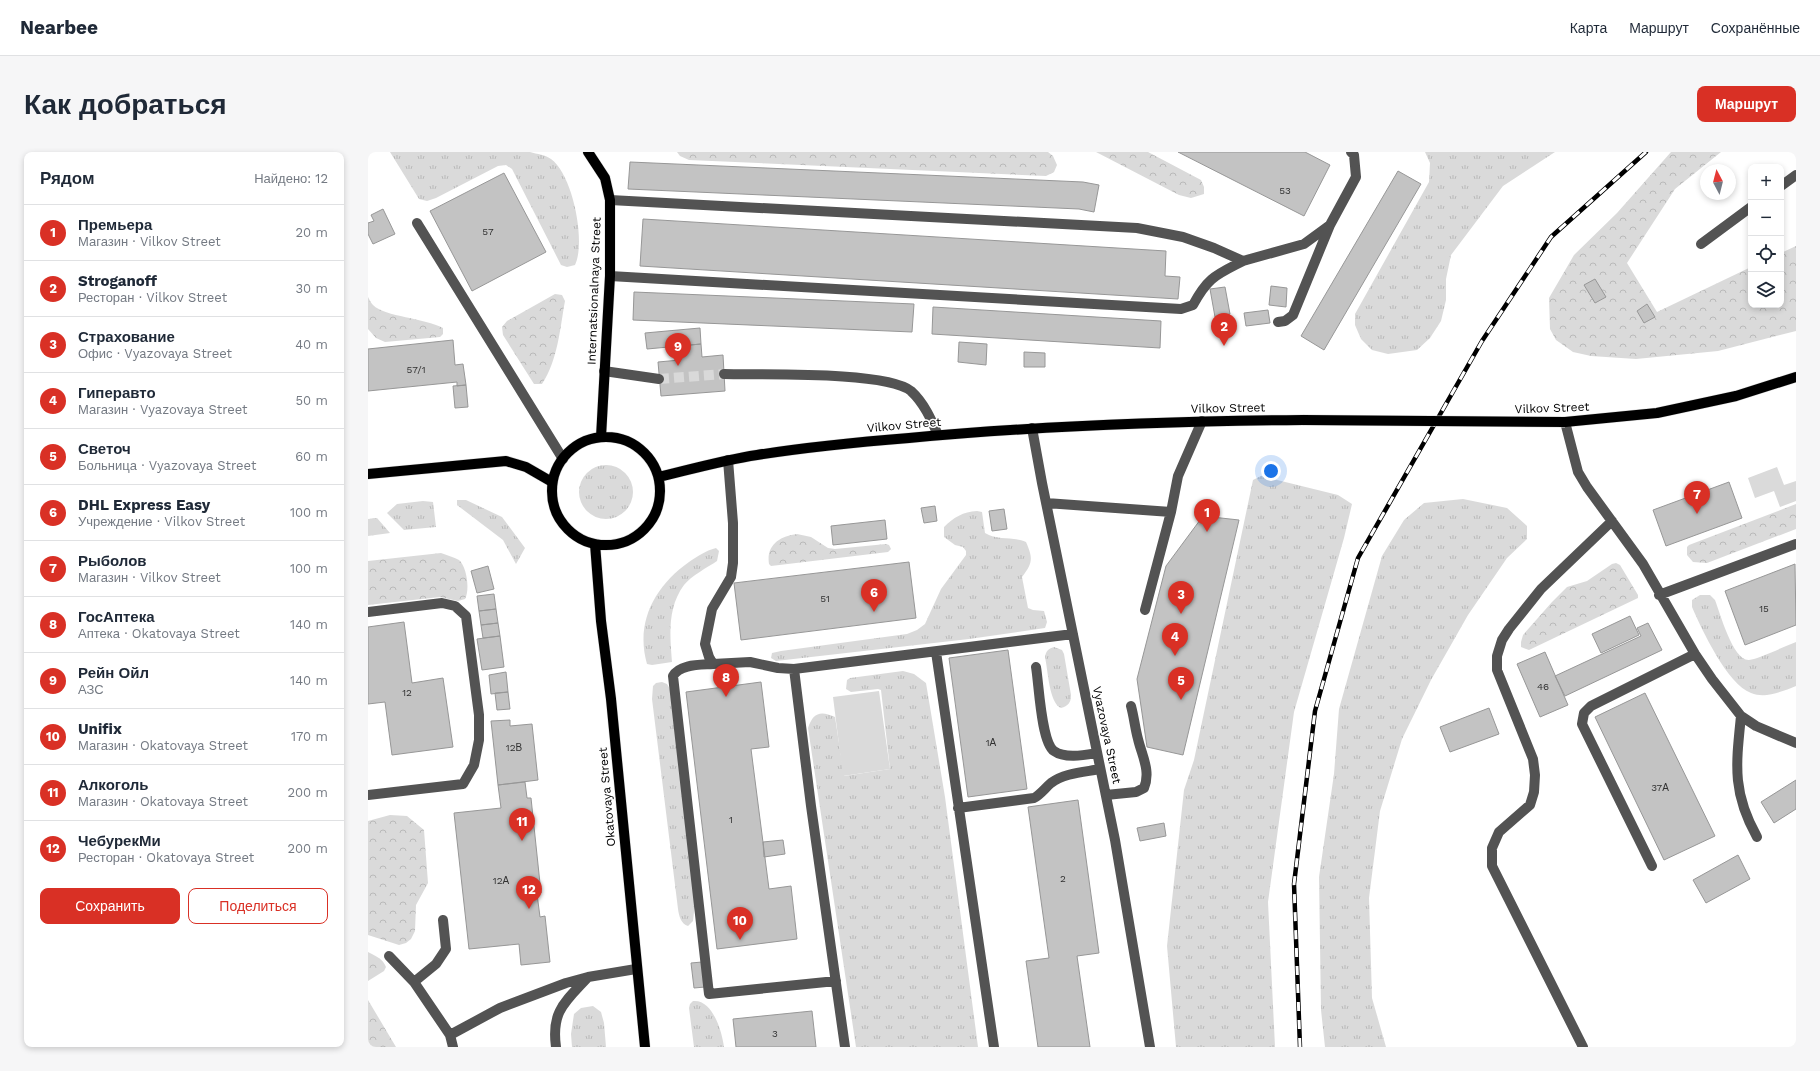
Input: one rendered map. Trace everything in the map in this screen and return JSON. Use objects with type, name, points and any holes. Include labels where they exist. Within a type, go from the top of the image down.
[{"type":"main road","name":"Internatsionalnaya Street","points":[[588,152],[605,178],[610,200],[610,276],[601,437]]},
{"type":"main road","name":"Vilkov Street","points":[[659,477],[728,460],[830,445],[1032,428],[1202,421],[1302,420],[1566,422],[1657,414],[1736,396],[1796,377]]},
{"type":"main road","points":[[601,437],[623,439],[637,447],[649,458],[659,477],[661,489],[658,507],[650,524],[641,533],[631,539],[619,544],[607,546],[582,540],[570,532],[555,510],[552,497],[552,482],[556,470],[563,459],[574,448],[587,440],[601,437]]},
{"type":"main road","points":[[368,474],[506,461],[526,467],[552,482]]},
{"type":"main road","name":"Okatovaya Street","points":[[595,544],[601,621],[611,699],[636,969],[645,1047]]},
{"type":"street","points":[[1278,322],[1286,321],[1293,315],[1330,225],[1356,177],[1354,153]]},
{"type":"street","points":[[1784,184],[1796,175]]},
{"type":"street","points":[[610,200],[1137,228],[1183,237],[1214,248],[1243,261]]},
{"type":"street","points":[[1701,244],[1748,210]]},
{"type":"street","points":[[417,223],[563,459]]},
{"type":"street","points":[[610,276],[1182,309],[1193,305],[1203,287],[1216,274],[1243,261],[1304,244],[1330,225]]},
{"type":"street","points":[[604,371],[659,379]]},
{"type":"street","points":[[724,374],[860,377],[894,384],[911,391],[929,414],[938,435]]},
{"type":"street","points":[[1145,610],[1171,512],[1178,476],[1202,421]]},
{"type":"street","points":[[1566,422],[1578,472],[1587,487],[1643,564],[1659,595],[1695,654],[1741,716],[1756,726],[1796,743]]},
{"type":"street","name":"Vyazovaya Street","points":[[1032,428],[1106,795],[1150,1047]]},
{"type":"street","points":[[713,664],[705,644],[712,609],[731,577],[733,563],[733,523],[728,460]]},
{"type":"street","points":[[1046,503],[1171,512]]},
{"type":"street","points":[[1583,1047],[1492,866],[1492,848],[1499,832],[1530,805],[1534,792],[1535,775],[1533,759],[1497,670],[1497,656],[1502,640],[1509,629],[1541,589],[1612,521]]},
{"type":"street","points":[[1659,595],[1796,544]]},
{"type":"street","points":[[368,612],[442,603],[455,606],[466,616],[478,715],[479,740],[474,765],[463,784],[368,796]]},
{"type":"street","points":[[836,981],[709,994],[673,676],[676,671],[681,668],[713,664],[750,662],[778,668],[794,669],[1073,634]]},
{"type":"street","points":[[936,652],[994,1047]]},
{"type":"street","points":[[1652,866],[1582,724],[1584,713],[1591,706],[1695,654]]},
{"type":"street","points":[[1036,667],[1044,732],[1048,744],[1053,751],[1060,754],[1083,756],[1097,753]]},
{"type":"street","points":[[794,669],[811,806],[845,1047]]},
{"type":"street","points":[[1106,795],[1136,792],[1144,788],[1147,781],[1147,770],[1138,741],[1132,706]]},
{"type":"street","points":[[1741,716],[1737,754],[1739,794],[1747,819],[1757,837]]},
{"type":"street","points":[[958,808],[1034,798],[1051,782],[1064,776],[1100,769]]},
{"type":"street","points":[[414,982],[436,964],[446,949],[443,920]]},
{"type":"street","points":[[389,956],[414,982],[450,1035],[453,1047]]},
{"type":"street","points":[[450,1035],[500,1008],[588,977],[636,969]]},
{"type":"street","points":[[556,1047],[553,1030],[556,1016],[564,1004],[588,977]]},
{"type":"green space","points":[[390,152],[530,152],[551,159],[559,167],[566,179],[575,209],[579,241],[575,265],[567,267],[561,265],[512,169],[506,165],[498,166],[436,198],[427,201],[419,199]]},
{"type":"green space","points":[[677,152],[1048,152],[1053,156],[1057,165],[1054,172],[1046,176],[689,160],[680,156]]},
{"type":"green space","points":[[1096,152],[1148,152],[1201,180],[1204,187],[1204,194],[1191,198],[1179,195]]},
{"type":"green space","points":[[1425,152],[1555,152],[1503,186],[1451,255],[1446,279],[1446,300],[1441,321],[1430,338],[1417,350],[1388,354],[1372,350],[1361,339],[1355,325],[1355,314],[1429,182],[1430,163]]},
{"type":"green space","points":[[1671,152],[1721,152],[1706,164],[1700,164],[1700,169],[1675,189],[1627,263],[1657,312],[1748,268],[1748,308],[1784,308],[1784,252],[1796,246],[1796,331],[1718,351],[1636,359],[1591,356],[1573,352],[1556,340],[1550,329],[1549,298],[1574,255],[1617,213]]},
{"type":"green space","points":[[555,294],[562,295],[565,301],[558,344],[552,365],[542,384],[534,384],[503,335],[502,327],[507,321]]},
{"type":"green space","points":[[368,297],[372,304],[379,309],[443,328],[443,334],[440,337],[385,342],[376,338],[368,329]]},
{"type":"green space","points":[[601,465],[611,465],[625,473],[631,482],[633,492],[631,502],[625,511],[611,519],[601,519],[591,514],[584,507],[579,497],[579,487],[584,477],[591,470]]},
{"type":"green space","points":[[1777,467],[1784,485],[1796,481],[1796,501],[1780,507],[1774,491],[1755,498],[1748,478]]},
{"type":"green space","points":[[1261,476],[1338,495],[1352,504],[1344,538],[1294,712],[1268,902],[1275,1047],[1176,1047],[1167,946],[1184,790],[1194,760],[1253,480]]},
{"type":"green space","points":[[1463,499],[1507,508],[1527,526],[1527,539],[1507,558],[1468,615],[1431,680],[1402,739],[1380,811],[1369,898],[1372,998],[1386,1047],[1325,1047],[1321,1010],[1319,877],[1334,774],[1339,709],[1382,556],[1404,520],[1424,503]]},
{"type":"green space","points":[[457,500],[466,500],[502,517],[525,548],[516,564],[503,540],[457,505]]},
{"type":"green space","points":[[423,501],[433,502],[436,527],[404,530],[387,513],[397,504]]},
{"type":"green space","points":[[1796,504],[1796,529],[1707,563],[1693,562],[1687,555],[1687,547],[1689,545]]},
{"type":"green space","points":[[977,511],[982,512],[985,533],[995,537],[1016,539],[1026,542],[1031,560],[1022,577],[1028,608],[1044,611],[1047,622],[1045,628],[969,639],[776,661],[771,658],[772,653],[781,651],[907,634],[917,630],[925,624],[941,589],[966,555],[966,551],[963,547],[955,545],[944,537],[944,527],[951,520],[959,516]]},
{"type":"green space","points":[[377,518],[390,533],[368,536],[368,519]]},
{"type":"green space","points":[[797,534],[811,537],[828,548],[835,549],[886,544],[889,545],[891,549],[888,552],[771,566],[769,564],[769,557],[772,547],[780,539]]},
{"type":"green space","points":[[716,548],[719,551],[717,561],[695,575],[684,585],[675,603],[672,613],[670,632],[672,662],[652,665],[647,664],[644,649],[646,620],[651,606],[658,594],[666,582],[689,562],[705,552]]},
{"type":"green space","points":[[441,553],[457,559],[462,563],[467,579],[467,595],[465,599],[458,601],[440,597],[368,605],[368,561]]},
{"type":"green space","points":[[1616,563],[1620,565],[1638,595],[1638,598],[1529,650],[1521,647],[1523,635],[1567,587],[1587,581],[1612,564]]},
{"type":"green space","points":[[1700,595],[1710,595],[1715,600],[1728,635],[1738,653],[1743,658],[1749,660],[1753,659],[1796,642],[1796,686],[1768,695],[1757,695],[1742,688],[1724,668],[1696,617],[1692,607],[1692,600]]},
{"type":"green space","points":[[1054,647],[1062,650],[1064,654],[1071,695],[1069,704],[1061,708],[1057,705],[1051,693],[1045,657],[1048,650]]},
{"type":"green space","points":[[903,671],[914,674],[926,683],[945,797],[978,1047],[856,1047],[808,728],[812,719],[818,714],[821,713],[835,717],[844,776],[890,769],[881,690],[851,692],[846,689],[847,680],[850,678]]},
{"type":"green space","points":[[662,682],[667,684],[670,689],[695,903],[693,921],[688,926],[682,922],[678,909],[652,699],[653,686],[656,683]]},
{"type":"green space","points":[[879,691],[890,769],[843,776],[833,697]]},
{"type":"green space","points":[[390,815],[407,816],[424,830],[428,883],[416,905],[415,931],[411,939],[406,943],[399,945],[368,935],[368,821]]},
{"type":"green space","points":[[368,952],[381,960],[386,967],[384,971],[368,981]]},
{"type":"green space","points":[[368,1000],[396,1047],[368,1047]]},
{"type":"green space","points":[[693,1001],[706,1005],[711,1011],[719,1025],[724,1047],[694,1047],[689,1008]]},
{"type":"green space","points":[[593,1006],[601,1012],[604,1023],[606,1047],[572,1047],[571,1034],[574,1014],[581,1008]]},
{"type":"building","points":[[1178,152],[1305,152],[1330,165],[1304,216]]},
{"type":"building","points":[[630,162],[1083,182],[1099,185],[1094,212],[1079,209],[628,189]]},
{"type":"building","points":[[1398,171],[1421,184],[1324,350],[1301,336]]},
{"type":"building","points":[[504,173],[546,252],[472,291],[430,211]]},
{"type":"building","points":[[383,209],[395,234],[373,244],[368,234],[368,223],[374,221],[371,215]]},
{"type":"building","points":[[643,219],[1166,251],[1165,276],[1180,277],[1178,299],[640,266]]},
{"type":"building","points":[[1595,279],[1606,297],[1595,303],[1584,285]]},
{"type":"building","points":[[1271,286],[1287,288],[1286,307],[1269,305]]},
{"type":"building","points":[[1225,287],[1230,314],[1215,317],[1210,289]]},
{"type":"building","points":[[634,292],[914,304],[912,332],[633,320]]},
{"type":"building","points":[[1647,304],[1655,317],[1644,323],[1637,311]]},
{"type":"building","points":[[933,307],[1161,321],[1160,348],[932,334]]},
{"type":"building","points":[[1268,310],[1270,323],[1246,326],[1244,313]]},
{"type":"building","points":[[700,328],[701,344],[647,349],[645,333]]},
{"type":"building","points":[[453,340],[455,365],[463,364],[466,385],[457,386],[457,382],[368,391],[368,349]]},
{"type":"building","points":[[959,342],[987,344],[986,365],[958,362]]},
{"type":"building","points":[[701,344],[702,357],[723,355],[725,391],[661,396],[658,362],[680,360],[679,346]]},
{"type":"building","points":[[1024,352],[1045,353],[1045,367],[1024,367]]},
{"type":"building","points":[[466,385],[468,407],[455,408],[453,386]]},
{"type":"building","points":[[1729,482],[1742,518],[1666,546],[1653,510]]},
{"type":"building","points":[[935,506],[937,521],[924,523],[921,508]]},
{"type":"building","points":[[1004,509],[1007,529],[992,531],[989,511]]},
{"type":"building","points":[[1203,516],[1239,520],[1183,755],[1147,747],[1137,679],[1166,566]]},
{"type":"building","points":[[885,520],[887,539],[833,545],[831,526]]},
{"type":"building","points":[[909,562],[916,618],[741,640],[734,583]]},
{"type":"building","points":[[1795,564],[1796,625],[1745,645],[1725,591]]},
{"type":"building","points":[[488,566],[494,589],[477,593],[471,571]]},
{"type":"building","points":[[494,594],[496,609],[479,611],[477,596]]},
{"type":"building","points":[[496,609],[498,623],[481,625],[479,611]]},
{"type":"building","points":[[1630,616],[1639,635],[1601,653],[1592,634]]},
{"type":"building","points":[[404,622],[412,683],[443,678],[453,747],[392,755],[385,702],[368,704],[368,627]]},
{"type":"building","points":[[498,623],[500,636],[483,638],[481,625]]},
{"type":"building","points":[[1648,623],[1662,650],[1565,696],[1555,676],[1641,636],[1637,628]]},
{"type":"building","points":[[500,636],[504,667],[482,670],[477,639]]},
{"type":"building","points":[[1008,650],[1027,789],[968,797],[949,658]]},
{"type":"building","points":[[1545,652],[1568,705],[1540,717],[1517,664]]},
{"type":"building","points":[[506,672],[508,692],[491,694],[489,675]]},
{"type":"building","points":[[761,682],[769,747],[751,749],[769,889],[791,886],[797,939],[717,949],[686,692]]},
{"type":"building","points":[[508,692],[510,709],[497,710],[495,693]]},
{"type":"building","points":[[1645,693],[1715,836],[1664,860],[1595,717]]},
{"type":"building","points":[[1489,708],[1499,734],[1450,752],[1440,727]]},
{"type":"building","points":[[510,720],[510,726],[532,724],[538,780],[498,785],[491,721]]},
{"type":"building","points":[[1796,780],[1796,809],[1774,823],[1761,802]]},
{"type":"building","points":[[525,782],[527,798],[531,798],[541,893],[537,894],[540,917],[545,916],[550,962],[521,965],[519,944],[469,949],[454,813],[501,808],[498,785]]},
{"type":"building","points":[[1078,800],[1099,953],[1077,956],[1090,1047],[1038,1047],[1026,961],[1049,958],[1028,807]]},
{"type":"building","points":[[1164,823],[1166,836],[1140,841],[1137,828]]},
{"type":"building","points":[[783,840],[785,854],[764,857],[763,842]]},
{"type":"building","points":[[1738,855],[1750,879],[1706,903],[1693,880]]},
{"type":"building","points":[[702,962],[705,987],[694,988],[691,963]]},
{"type":"building","points":[[812,1011],[816,1047],[736,1047],[733,1019]]},
{"type":"tunnel","points":[[659,379],[724,374]]},
{"type":"railway","points":[[1300,1047],[1294,884],[1315,711],[1358,558],[1482,341],[1551,237],[1646,152]]},
{"type":"place","name":"Stroganoff","points":[[1224,346]]},
{"type":"place","name":"Рейн Ойл","points":[[678,366]]},
{"type":"place","name":"Рыболов","points":[[1697,514]]},
{"type":"place","name":"Премьера","points":[[1207,532]]},
{"type":"place","name":"DHL Express Easy","points":[[874,612]]},
{"type":"place","name":"Страхование","points":[[1181,614]]},
{"type":"place","name":"Гиперавто","points":[[1175,656]]},
{"type":"place","name":"ГосАптека","points":[[726,697]]},
{"type":"place","name":"Светоч","points":[[1181,700]]},
{"type":"place","name":"Алкоголь","points":[[522,841]]},
{"type":"place","name":"ЧебурекМи","points":[[529,909]]},
{"type":"place","name":"Unifix","points":[[740,940]]}]
